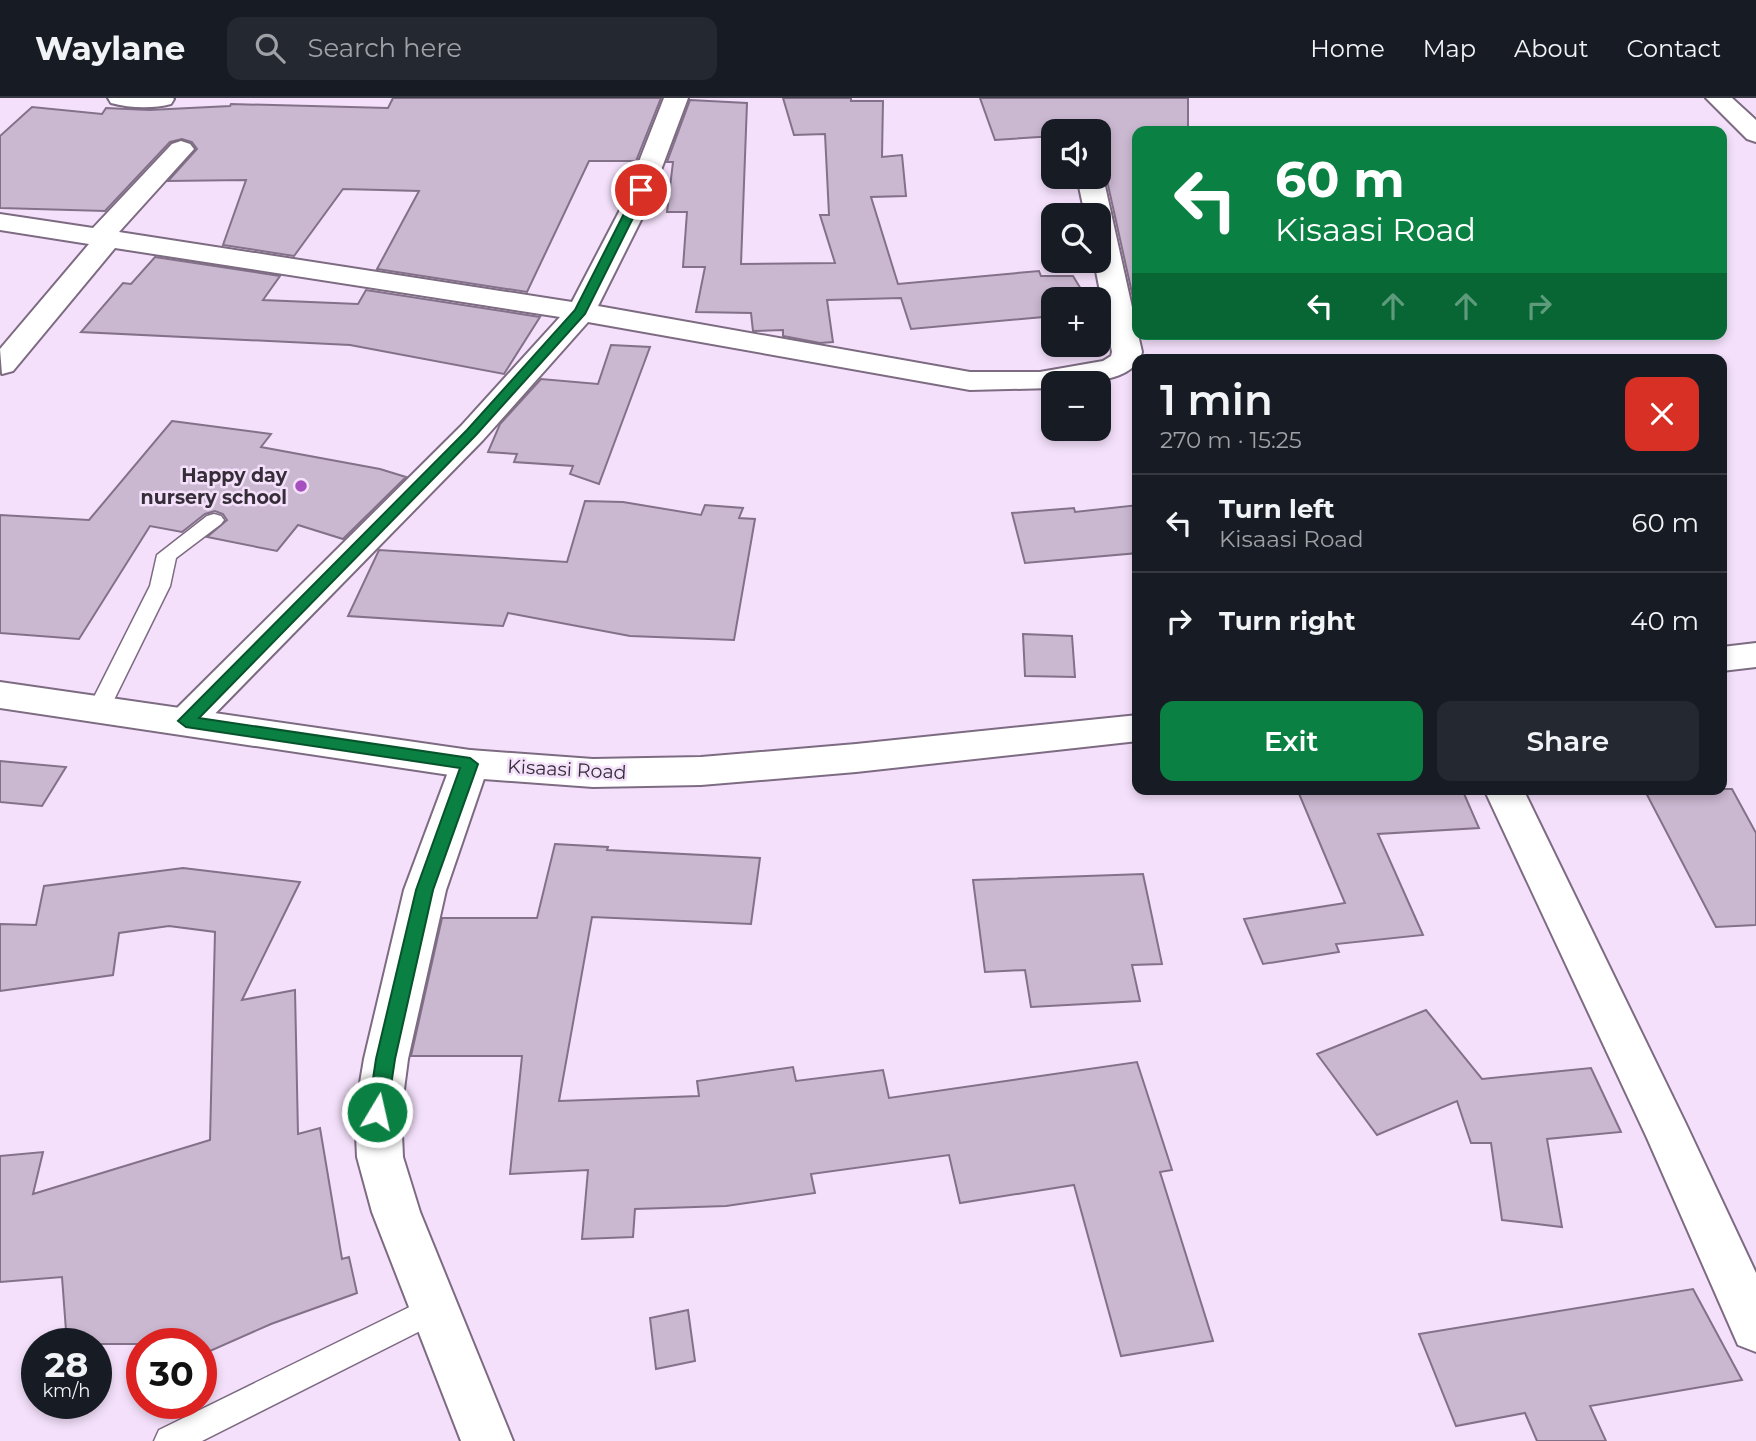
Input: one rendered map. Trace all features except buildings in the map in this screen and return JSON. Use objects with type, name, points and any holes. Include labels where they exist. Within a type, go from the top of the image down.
[{"type":"street","points":[[120,98],[162,99]]},
{"type":"street","points":[[186,721],[472,433],[580,312],[633,210],[676,98]]},
{"type":"street","points":[[1718,98],[1756,134]]},
{"type":"street","points":[[2,365],[105,237],[181,149]]},
{"type":"street","points":[[0,222],[580,312],[970,381],[1040,381],[1091,373],[1114,367],[1125,360],[1127,352],[1111,273]]},
{"type":"street","points":[[1727,658],[1756,655]]},
{"type":"street","name":"Kisaasi Road","points":[[0,695],[470,764],[593,773],[701,771],[856,758],[1132,729]]},
{"type":"street","points":[[470,764],[425,890],[386,1059],[377,1112],[380,1157],[396,1212],[487,1441]]},
{"type":"street","points":[[1506,795],[1670,1138],[1756,1328]]},
{"type":"lane","points":[[99,709],[160,586],[167,555],[214,520]]},
{"type":"lane","points":[[170,1441],[434,1309]]},
{"type":"place","name":"Happy day nursery school","points":[[301,486]]},
{"type":"route","points":[[377,1112],[386,1059],[425,890],[470,764],[186,721],[472,433],[580,312],[641,190]]}]
